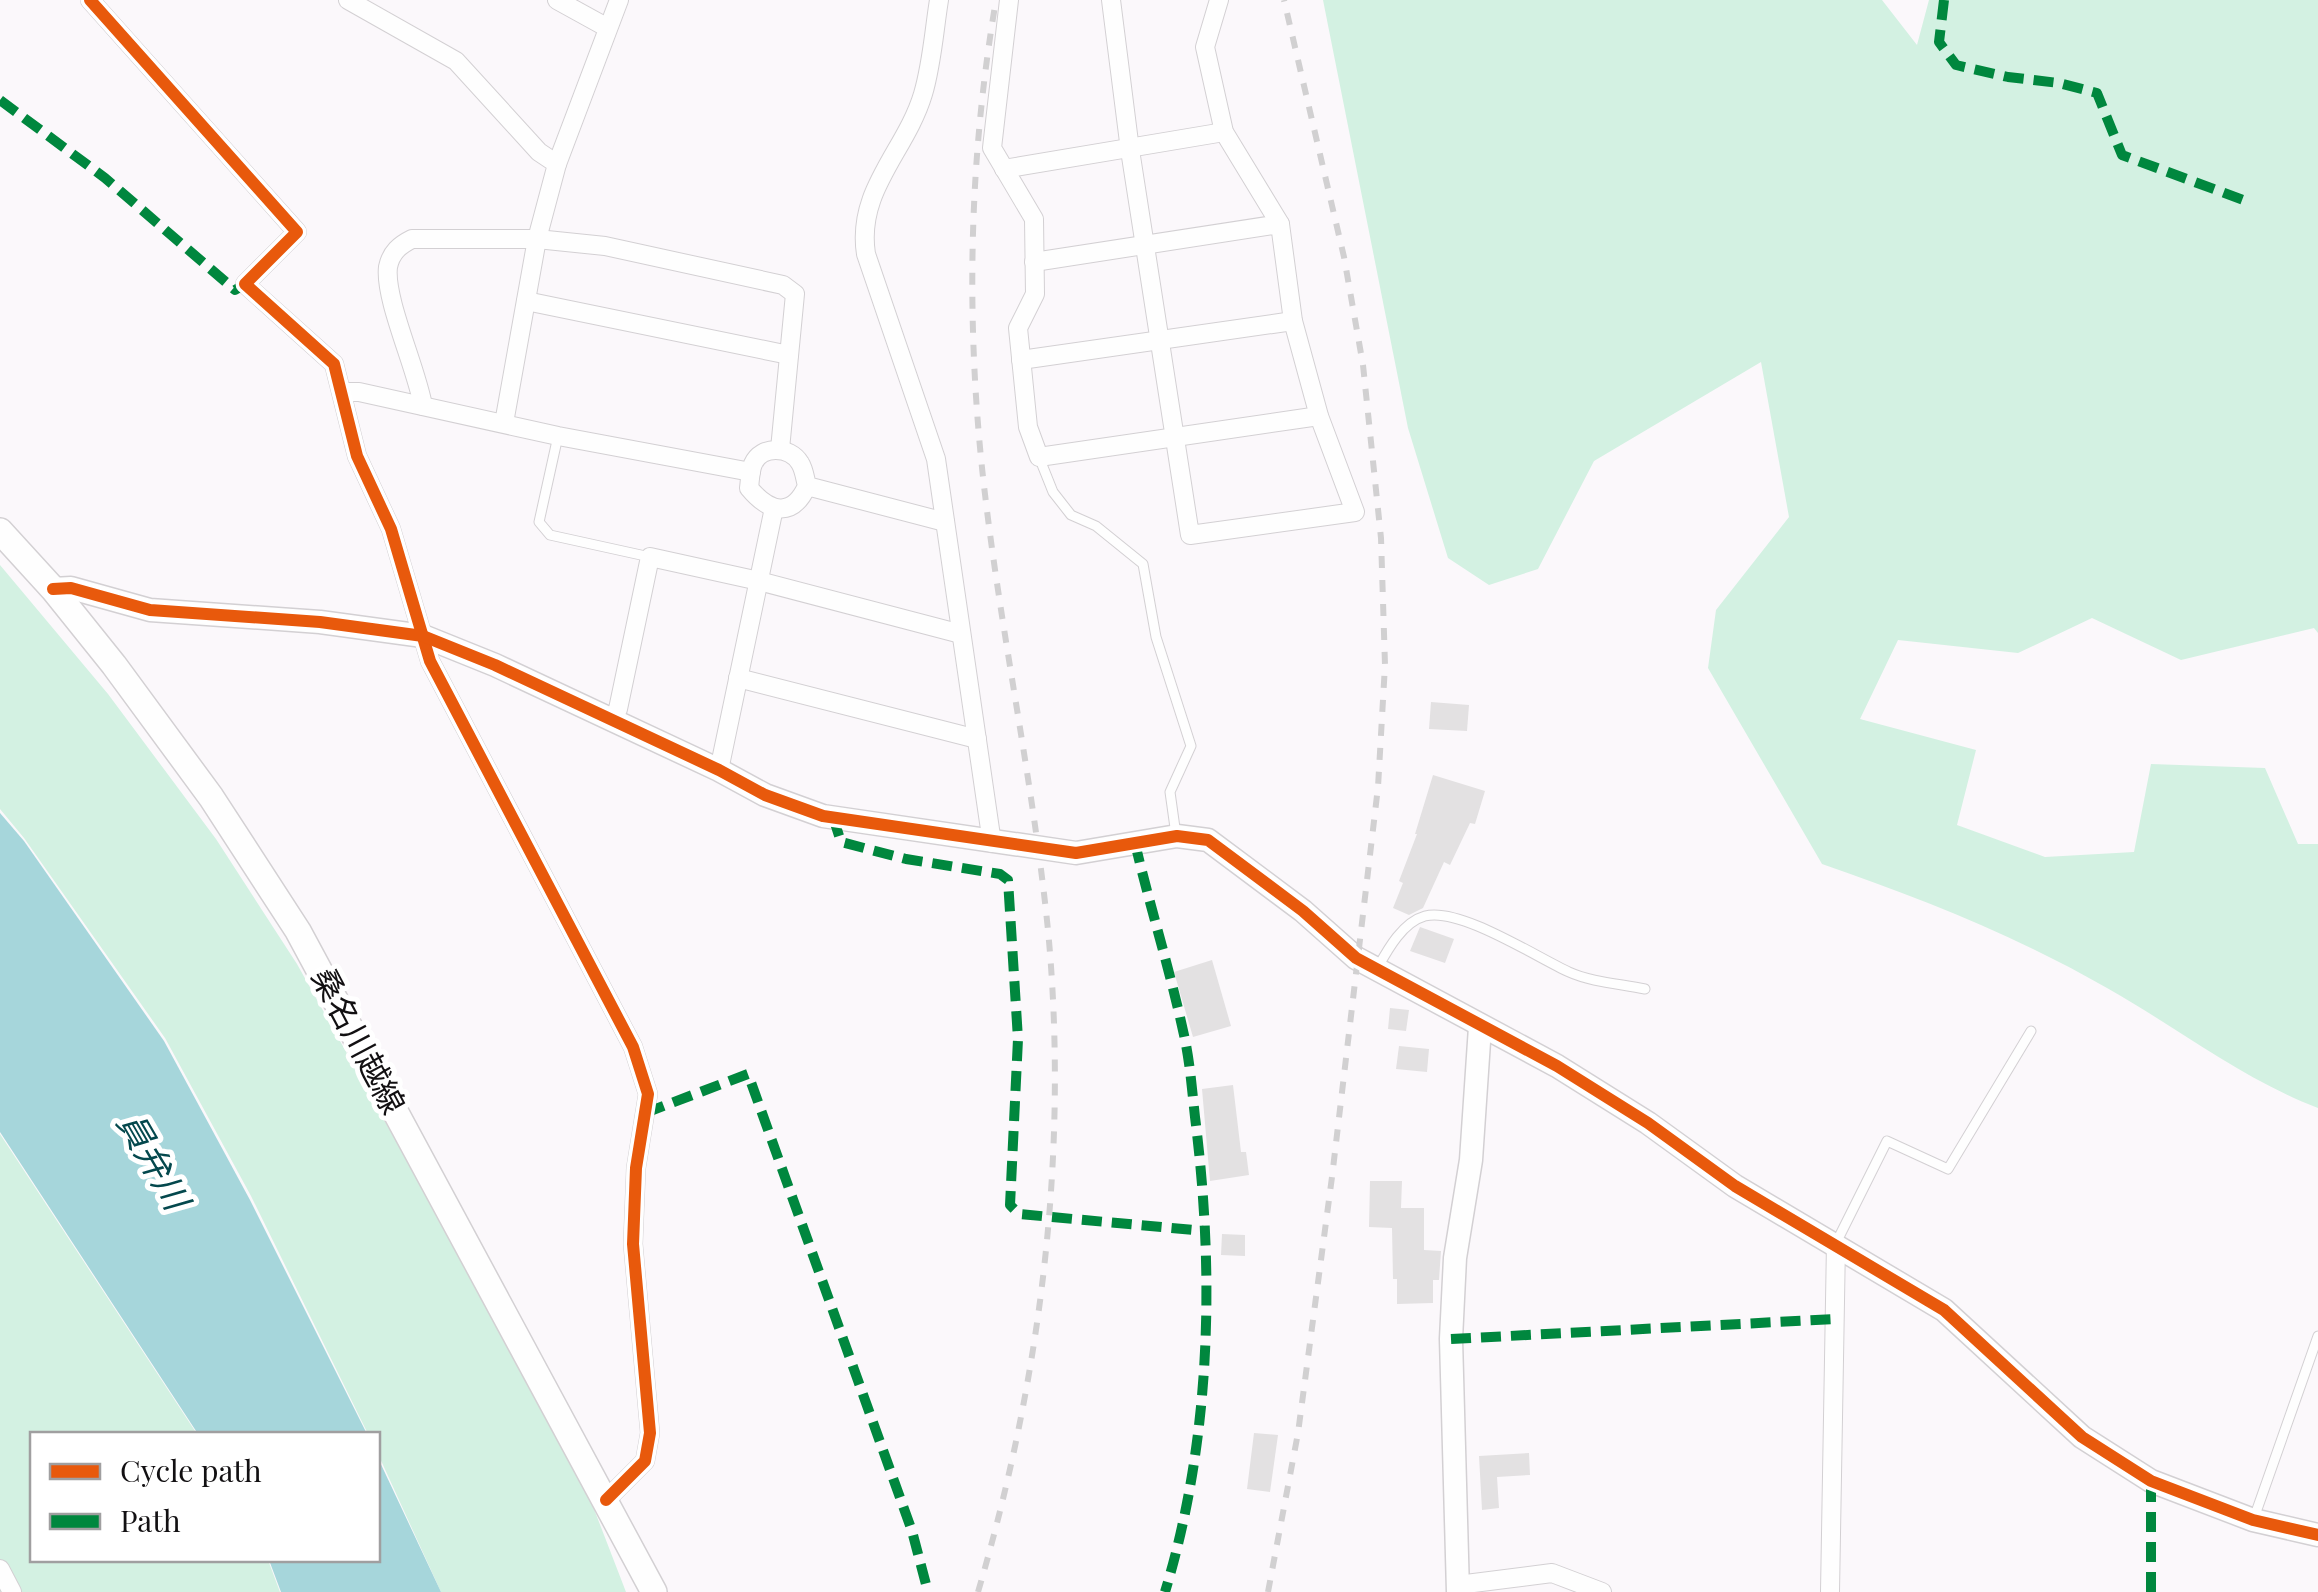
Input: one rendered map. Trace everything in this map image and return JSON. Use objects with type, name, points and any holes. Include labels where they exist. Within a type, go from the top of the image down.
[{"type":"main road","name":"桑名川越線","points":[[0,531],[54,589],[211,796],[298,930],[654,1592]]},
{"type":"street","points":[[90,0],[298,232],[246,284],[334,364],[357,456],[391,529],[430,661],[634,1047],[648,1094],[636,1168],[633,1244],[650,1433],[644,1461],[606,1500]]},
{"type":"street","points":[[348,0],[456,61],[539,152],[558,164]]},
{"type":"street","points":[[558,0],[606,27]]},
{"type":"street","points":[[504,423],[537,239],[558,164],[619,0]]},
{"type":"street","points":[[939,0],[923,94],[865,211],[863,233],[866,254],[936,459],[992,843]]},
{"type":"street","points":[[1009,0],[992,148],[1034,219],[1035,294],[1018,328],[1028,427],[1040,457],[1319,416]]},
{"type":"street","points":[[1111,0],[1130,150],[1190,535],[1355,512],[1319,416],[1293,320],[1280,224],[1224,132],[1205,47],[1219,0]]},
{"type":"street","points":[[1004,169],[1224,132]]},
{"type":"street","points":[[1034,262],[1280,224]]},
{"type":"street","points":[[422,406],[390,288],[388,266],[396,248],[412,238],[537,239],[606,246],[783,285],[795,294],[780,449]]},
{"type":"street","points":[[526,301],[789,356]]},
{"type":"street","points":[[1021,360],[1293,320]]},
{"type":"street","points":[[342,392],[751,472]]},
{"type":"street","points":[[780,449],[796,457],[803,466],[807,486],[801,500],[787,508],[761,502],[749,488],[754,461],[762,453],[780,449]]},
{"type":"street","points":[[807,486],[945,522]]},
{"type":"street","points":[[719,770],[774,508]]},
{"type":"street","points":[[612,720],[618,709],[650,557],[759,580],[961,634]]},
{"type":"street","points":[[54,589],[71,588],[150,610],[320,622],[423,636],[495,665],[765,795],[824,816],[1076,853],[1176,836],[1208,840],[1303,911],[1356,958],[1557,1066],[1648,1123],[1734,1186],[1944,1310],[2082,1437],[2151,1481],[2253,1520],[2318,1535]]},
{"type":"street","points":[[738,678],[977,738]]},
{"type":"street","points":[[1480,1027],[1471,1160],[1456,1258],[1450,1340],[1458,1589],[1552,1573],[1602,1592]]},
{"type":"street","points":[[1830,1592],[1836,1243]]},
{"type":"street","points":[[0,1569],[12,1592]]},
{"type":"lane","points":[[558,436],[539,522],[550,535],[650,557]]},
{"type":"lane","points":[[1040,457],[1053,492],[1071,515],[1096,526],[1143,564],[1156,637],[1191,746],[1170,792],[1176,836]]},
{"type":"lane","points":[[1377,970],[1410,924],[1427,915],[1437,915],[1500,937],[1570,973],[1645,988]]},
{"type":"lane","points":[[1836,1243],[1888,1140],[1948,1169],[2031,1031]]},
{"type":"lane","points":[[2253,1520],[2318,1336]]},
{"type":"green space","points":[[1323,0],[1882,0],[1917,45],[1929,0],[2318,0],[2318,633],[2314,628],[2181,660],[2092,618],[2018,653],[1898,640],[1860,719],[1976,750],[1957,825],[2045,857],[2134,852],[2151,764],[2265,768],[2298,844],[2318,844],[2318,1108],[2263,1083],[2107,988],[2038,951],[1932,904],[1822,864],[1708,668],[1716,610],[1789,517],[1761,362],[1594,461],[1538,569],[1489,585],[1448,558],[1408,428]]},
{"type":"green space","points":[[0,565],[108,694],[216,839],[297,964],[577,1465],[626,1592],[441,1592],[380,1458],[380,1432],[367,1432],[251,1196],[165,1038],[0,809]]},
{"type":"green space","points":[[0,1134],[196,1432],[30,1432],[30,1562],[269,1562],[280,1592],[0,1592]]},
{"type":"water","name":"員弁川","points":[[0,813],[24,841],[164,1041],[250,1200],[366,1432],[197,1432],[0,1132]]},
{"type":"water","points":[[380,1462],[441,1592],[281,1592],[270,1562],[380,1562]]},
{"type":"building","points":[[1431,702],[1469,705],[1467,731],[1429,729]]},
{"type":"building","points":[[1433,775],[1485,791],[1475,824],[1470,823],[1450,865],[1444,862],[1423,908],[1409,915],[1393,908]]},
{"type":"building","points":[[1420,927],[1454,939],[1445,963],[1410,951]]},
{"type":"building","points":[[1212,960],[1231,1026],[1193,1037],[1174,972]]},
{"type":"building","points":[[1390,1008],[1409,1010],[1406,1031],[1388,1029]]},
{"type":"building","points":[[1399,1046],[1429,1049],[1427,1072],[1396,1069]]},
{"type":"building","points":[[1233,1085],[1241,1152],[1246,1152],[1249,1175],[1210,1181],[1202,1089]]},
{"type":"building","points":[[1370,1181],[1402,1181],[1401,1208],[1424,1208],[1424,1250],[1441,1251],[1439,1280],[1433,1280],[1433,1303],[1397,1304],[1392,1228],[1369,1227]]},
{"type":"building","points":[[1222,1234],[1245,1235],[1245,1256],[1221,1255]]},
{"type":"building","points":[[1254,1433],[1278,1435],[1270,1492],[1247,1489]]},
{"type":"building","points":[[1529,1453],[1530,1475],[1497,1477],[1499,1508],[1482,1510],[1479,1456]]},
{"type":"railway","points":[[978,1592],[1000,1511],[1033,1347],[1052,1181],[1055,1097],[1048,930],[988,517],[976,401],[973,229],[981,114],[996,0]]},
{"type":"railway","points":[[1268,1592],[1298,1433],[1332,1177],[1378,787],[1385,665],[1381,538],[1363,365],[1344,257],[1284,0]]},
{"type":"marked path","points":[[1944,0],[1939,42],[1956,65],[2097,93],[2122,155],[2246,201]]},
{"type":"marked path","points":[[0,100],[105,178],[235,290],[245,284]]},
{"type":"marked path","points":[[833,817],[841,842],[906,859],[1000,874],[1008,880],[1018,1039],[1010,1205],[1019,1214],[1204,1231]]},
{"type":"marked path","points":[[1135,843],[1186,1045],[1205,1236],[1205,1357],[1200,1417],[1192,1476],[1165,1592]]},
{"type":"marked path","points":[[645,1113],[748,1074],[912,1531],[928,1592]]},
{"type":"marked path","points":[[1451,1339],[1835,1319]]},
{"type":"marked path","points":[[2151,1481],[2151,1592]]},
{"type":"cycle path","points":[[90,0],[297,232],[245,284],[334,364],[357,456],[391,529],[430,661],[633,1047],[648,1094],[636,1168],[633,1244],[650,1433],[645,1461],[606,1500]]},
{"type":"cycle path","points":[[53,589],[71,588],[150,610],[320,622],[423,636],[495,665],[765,795],[823,816],[1076,853],[1177,836],[1208,840],[1303,911],[1356,958],[1557,1066],[1648,1123],[1735,1186],[1944,1310],[2082,1437],[2151,1481],[2253,1520],[2318,1535]]}]
